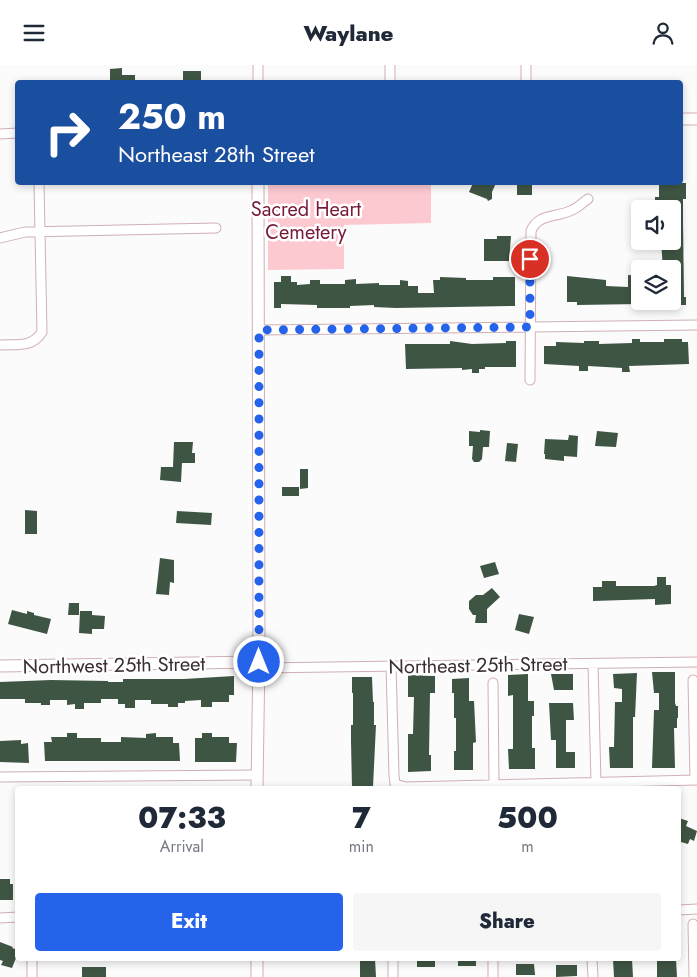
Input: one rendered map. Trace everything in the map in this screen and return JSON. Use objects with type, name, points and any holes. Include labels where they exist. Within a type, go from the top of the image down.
[{"type":"street","points":[[258,65],[258,80]]},
{"type":"street","points":[[390,65],[390,80]]},
{"type":"street","points":[[526,65],[526,80]]},
{"type":"street","points":[[683,119],[697,119]]},
{"type":"street","points":[[0,134],[15,133]]},
{"type":"street","points":[[0,345],[27,344],[37,341],[42,332],[40,185]]},
{"type":"street","points":[[257,786],[259,665],[258,185]]},
{"type":"street","points":[[530,380],[530,235],[532,227],[542,218],[572,211],[588,199]]},
{"type":"street","points":[[0,238],[15,233],[216,228]]},
{"type":"street","points":[[259,330],[697,325]]},
{"type":"street","name":"Northeast 25th Street","points":[[259,665],[391,667],[697,662]]},
{"type":"street","points":[[593,664],[596,783]]},
{"type":"street","name":"Northwest 25th Street","points":[[0,666],[259,665]]},
{"type":"street","points":[[391,667],[394,775],[395,784],[402,786]]},
{"type":"street","points":[[450,786],[696,780],[694,680]]},
{"type":"street","points":[[493,683],[494,785]]},
{"type":"street","points":[[0,777],[257,775]]},
{"type":"street","points":[[681,910],[697,909]]},
{"type":"street","points":[[0,918],[15,917]]},
{"type":"street","points":[[692,924],[694,977]]},
{"type":"street","points":[[32,961],[32,977]]},
{"type":"street","points":[[257,961],[257,977]]},
{"type":"street","points":[[393,961],[393,977]]},
{"type":"street","points":[[493,961],[493,977]]},
{"type":"street","points":[[592,961],[593,977]]},
{"type":"green space","name":"Sacred Heart Cemetery","points":[[268,185],[431,185],[431,223],[344,225],[344,269],[268,270]]},
{"type":"building","points":[[122,68],[122,75],[135,75],[135,80],[110,80],[110,69]]},
{"type":"building","points":[[183,71],[201,71],[201,80],[183,80]]},
{"type":"building","points":[[683,183],[686,183],[686,199],[683,199],[683,222],[684,297],[686,297],[686,305],[681,305],[681,260],[662,260],[662,250],[681,250],[681,200],[655,200],[655,197],[659,197],[659,185],[683,185]]},
{"type":"building","points":[[472,185],[495,185],[492,192],[492,199],[488,201],[469,192]]},
{"type":"building","points":[[517,185],[532,185],[532,195],[517,195]]},
{"type":"building","points":[[497,236],[511,236],[509,261],[484,261],[484,239],[497,239]]},
{"type":"building","points":[[628,275],[631,275],[631,304],[577,305],[577,302],[567,302],[567,276],[606,280],[606,286],[628,287]]},
{"type":"building","points":[[281,276],[291,276],[291,282],[297,282],[297,285],[310,284],[310,280],[320,280],[320,284],[345,284],[345,280],[356,279],[356,284],[379,283],[379,285],[400,285],[400,280],[408,281],[408,286],[418,286],[418,293],[434,293],[433,280],[440,280],[440,277],[466,278],[466,280],[493,280],[493,277],[515,277],[515,306],[396,308],[374,307],[374,305],[350,306],[350,308],[317,308],[317,305],[281,304],[281,308],[274,308],[274,282],[281,282]]},
{"type":"building","points":[[632,339],[640,339],[640,342],[664,342],[664,339],[682,339],[682,342],[688,342],[689,364],[629,366],[630,372],[622,372],[622,368],[588,366],[588,371],[579,371],[579,366],[544,364],[544,346],[556,346],[556,342],[584,343],[584,341],[599,341],[599,344],[632,343]]},
{"type":"building","points":[[450,341],[472,344],[516,341],[516,367],[485,367],[485,369],[479,369],[479,373],[472,373],[472,369],[462,370],[462,368],[406,369],[405,344],[450,344]]},
{"type":"building","points":[[480,430],[490,431],[489,447],[483,447],[482,459],[479,462],[474,462],[472,459],[473,446],[469,446],[469,431],[480,432]]},
{"type":"building","points":[[597,431],[618,433],[616,447],[595,446]]},
{"type":"building","points":[[569,435],[578,436],[577,457],[564,456],[564,461],[545,459],[545,439],[568,440]]},
{"type":"building","points":[[174,442],[193,442],[192,453],[195,453],[195,463],[182,463],[181,482],[160,480],[161,467],[173,467]]},
{"type":"building","points":[[507,443],[518,444],[516,462],[505,461]]},
{"type":"building","points":[[300,469],[308,469],[308,488],[300,489]]},
{"type":"building","points":[[282,487],[299,487],[299,496],[282,496]]},
{"type":"building","points":[[25,510],[37,511],[37,534],[25,534]]},
{"type":"building","points":[[177,511],[212,513],[211,525],[176,523]]},
{"type":"building","points":[[160,558],[174,560],[174,583],[170,582],[169,595],[156,594]]},
{"type":"building","points":[[495,562],[499,574],[484,578],[480,566]]},
{"type":"building","points":[[657,577],[666,577],[666,585],[671,585],[671,604],[655,605],[655,599],[593,601],[593,587],[602,587],[602,581],[616,581],[616,586],[654,586],[657,585]]},
{"type":"building","points":[[492,588],[500,597],[487,609],[487,623],[475,623],[476,615],[473,615],[469,609],[469,601],[476,595],[483,595]]},
{"type":"building","points":[[69,603],[79,603],[79,615],[68,615]]},
{"type":"building","points":[[12,610],[27,614],[27,611],[34,613],[34,615],[51,619],[47,634],[8,624]]},
{"type":"building","points":[[80,611],[92,611],[92,615],[105,616],[104,629],[92,629],[92,634],[79,633]]},
{"type":"building","points":[[519,614],[534,617],[529,634],[515,630]]},
{"type":"building","points":[[652,672],[675,672],[675,703],[678,706],[678,718],[677,728],[674,728],[675,768],[652,768],[654,710],[659,710],[659,693],[654,693]]},
{"type":"building","points":[[637,673],[635,717],[633,717],[633,768],[610,768],[609,747],[614,747],[615,702],[622,702],[622,689],[614,688],[613,674]]},
{"type":"building","points":[[528,674],[528,701],[534,701],[532,748],[535,748],[535,769],[509,769],[508,749],[513,749],[513,695],[508,696],[508,675]]},
{"type":"building","points":[[551,674],[573,674],[573,690],[554,690]]},
{"type":"building","points":[[408,675],[435,676],[435,693],[430,693],[429,755],[431,755],[431,771],[408,772],[408,734],[413,734],[414,697],[408,697]]},
{"type":"building","points":[[234,676],[234,695],[229,695],[229,702],[212,702],[212,707],[201,707],[201,700],[185,701],[185,703],[178,703],[178,707],[168,707],[168,704],[151,704],[151,700],[135,700],[135,708],[125,708],[125,704],[118,704],[118,699],[101,699],[101,703],[84,703],[84,709],[75,709],[75,704],[67,705],[67,700],[50,700],[50,705],[41,705],[41,703],[25,703],[25,699],[0,699],[0,682],[51,680],[123,682],[123,679],[184,679]]},
{"type":"building","points":[[352,677],[372,677],[374,725],[376,725],[373,786],[352,786]]},
{"type":"building","points":[[469,678],[469,701],[474,701],[476,742],[473,743],[473,770],[454,770],[456,718],[454,718],[452,679]]},
{"type":"building","points":[[549,703],[573,703],[574,720],[566,720],[566,752],[575,752],[575,768],[556,768],[556,740],[551,740]]},
{"type":"building","points":[[67,733],[77,733],[77,738],[101,738],[101,742],[121,742],[121,737],[146,738],[146,734],[156,733],[156,737],[173,737],[173,743],[179,743],[180,761],[45,761],[44,742],[52,742],[51,737],[67,737]]},
{"type":"building","points":[[202,733],[212,733],[212,737],[229,737],[229,743],[237,743],[236,762],[195,762],[195,738],[202,738]]},
{"type":"building","points":[[21,740],[21,744],[28,743],[29,763],[0,762],[0,741]]},
{"type":"building","points":[[681,819],[688,821],[686,826],[697,831],[694,841],[690,839],[688,844],[681,842]]},
{"type":"building","points":[[0,879],[10,879],[10,884],[13,884],[13,900],[0,900]]},
{"type":"building","points":[[0,942],[15,949],[15,960],[12,968],[1,965],[3,961],[0,960]]},
{"type":"building","points":[[360,961],[375,961],[376,977],[360,977]]},
{"type":"building","points":[[417,961],[435,961],[435,967],[417,967]]},
{"type":"building","points":[[458,961],[476,961],[476,966],[458,966]]},
{"type":"building","points":[[613,961],[632,961],[633,977],[614,977]]},
{"type":"building","points":[[657,961],[676,961],[677,977],[657,977]]},
{"type":"building","points":[[516,964],[534,964],[535,975],[516,975]]},
{"type":"building","points":[[556,965],[577,965],[577,976],[556,977]]},
{"type":"building","points":[[82,967],[106,967],[106,977],[82,977]]},
{"type":"route","points":[[259,662],[259,330],[530,327],[530,259]]}]
